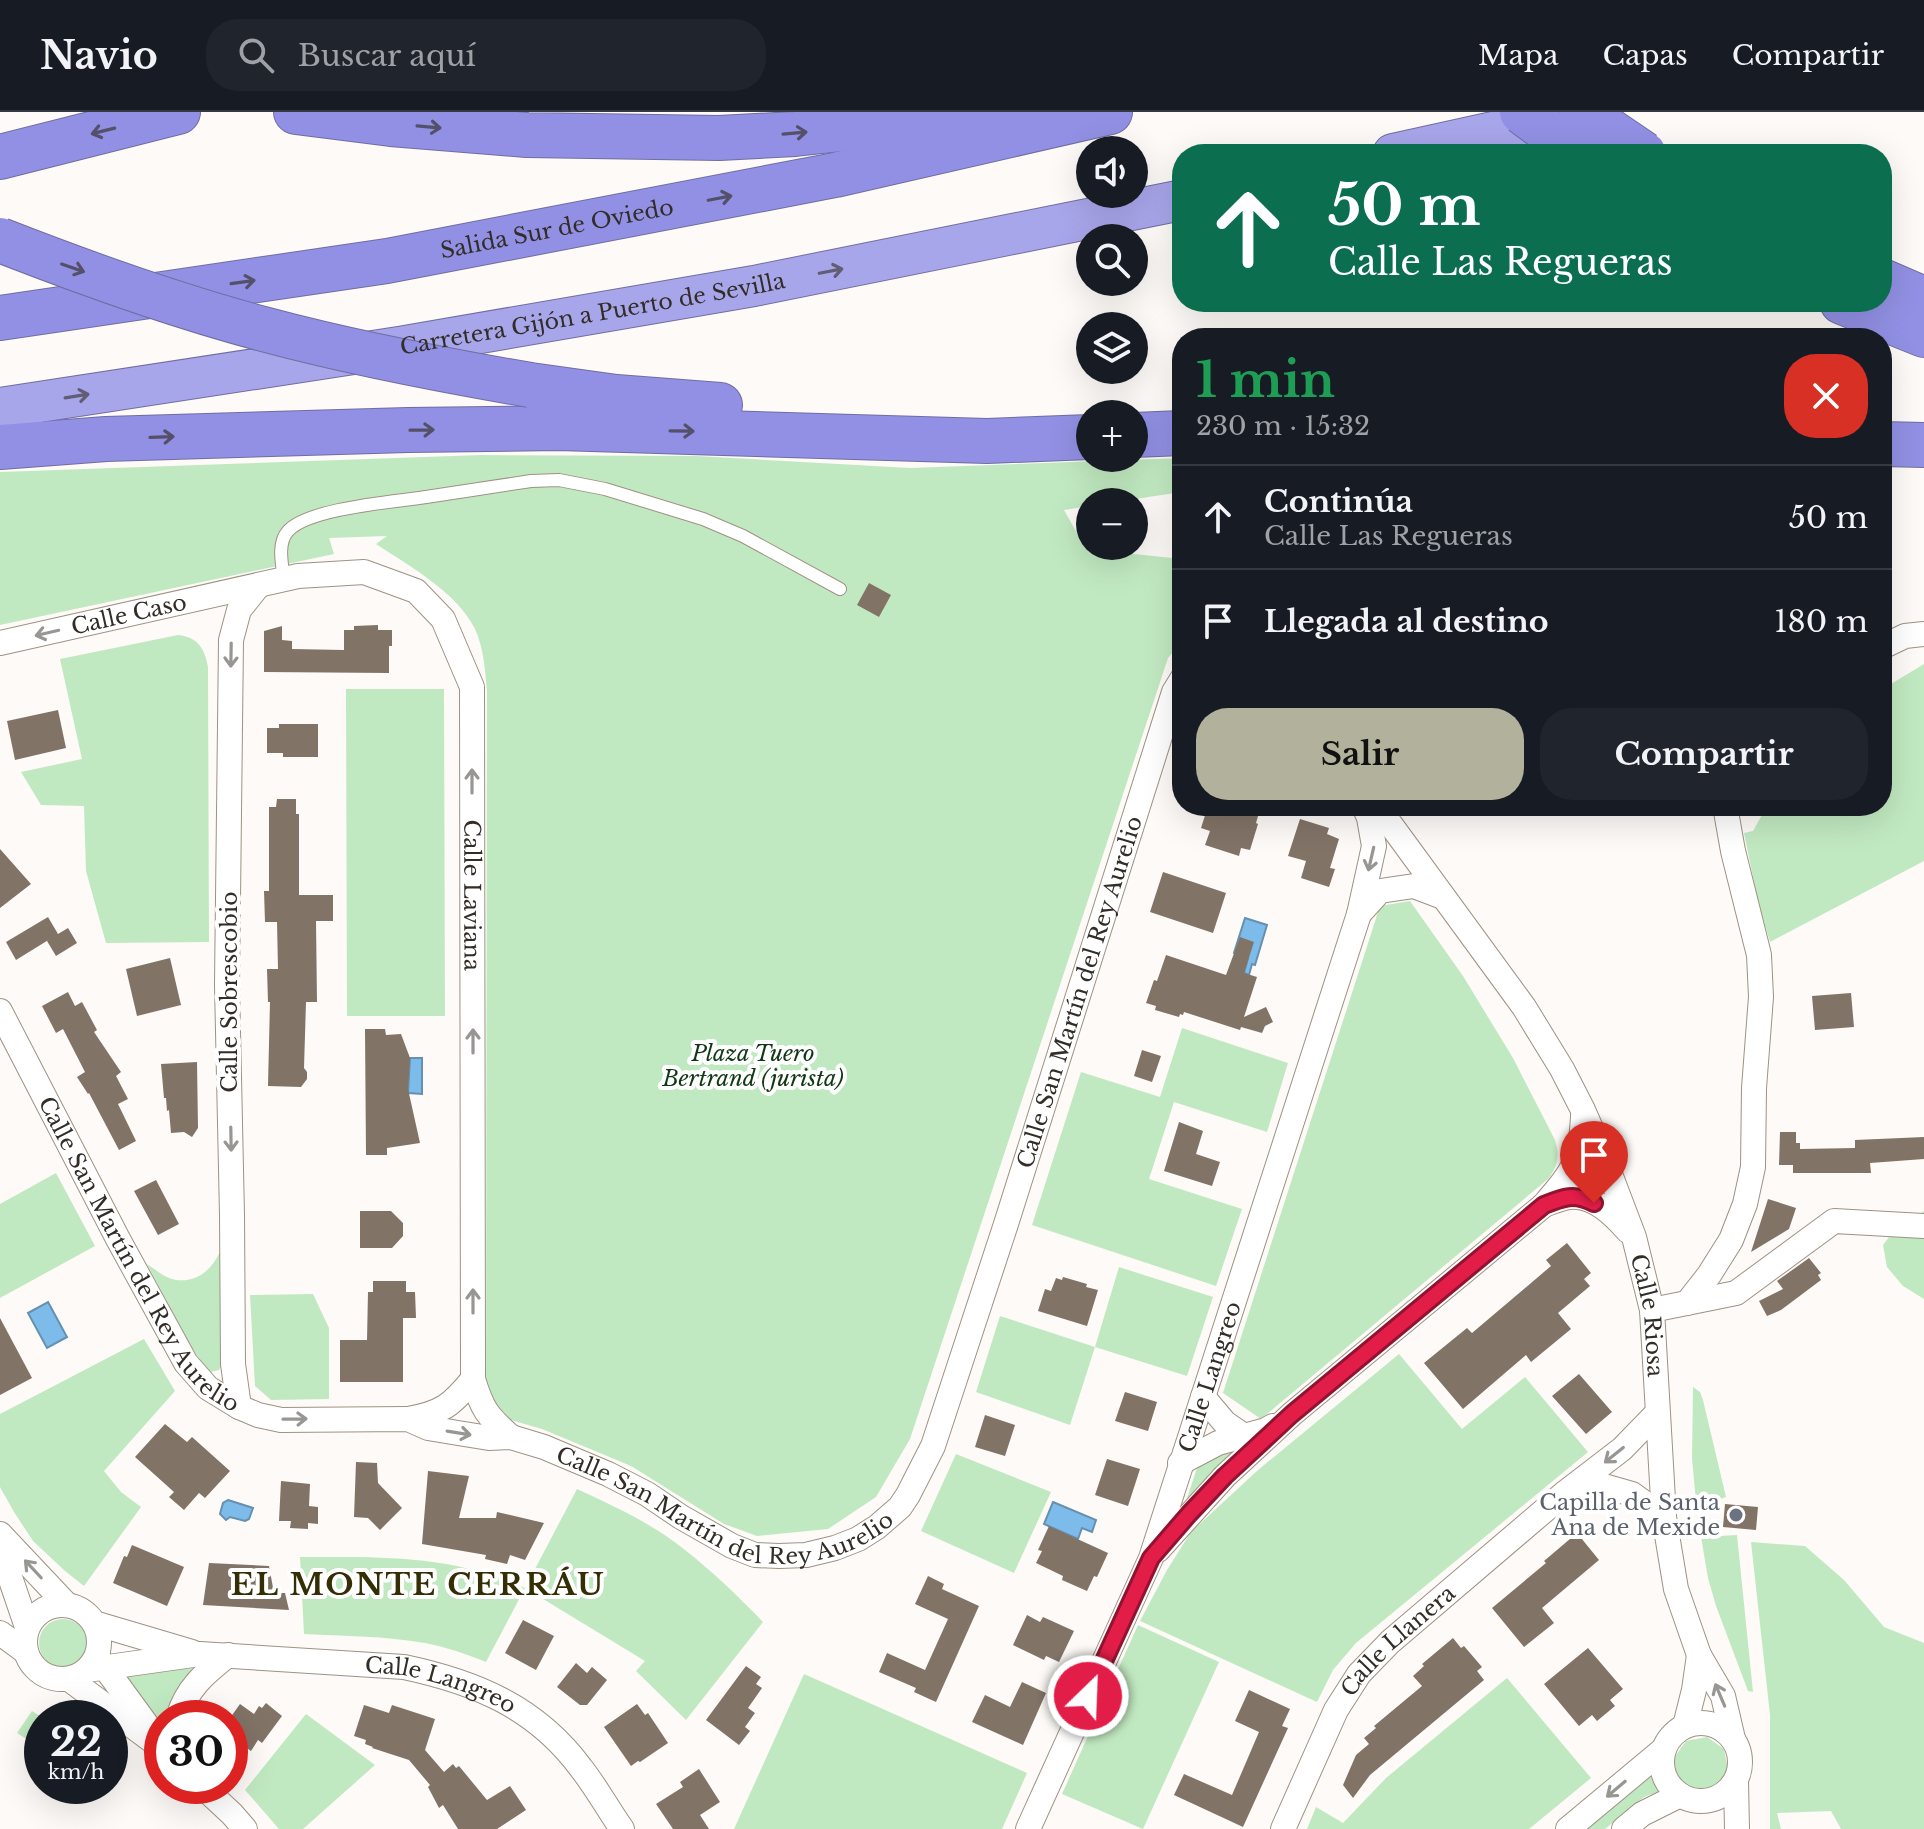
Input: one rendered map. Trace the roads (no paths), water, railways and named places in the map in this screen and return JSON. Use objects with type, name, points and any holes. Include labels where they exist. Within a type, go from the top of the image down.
[{"type":"highway","points":[[0,157],[178,112]]},
{"type":"highway","points":[[296,112],[483,132],[633,138],[795,134],[998,112]]},
{"type":"highway","name":"Salida Sur de Oviedo","points":[[0,318],[387,261],[835,175],[1110,112]]},
{"type":"highway","points":[[1522,112],[1565,144]]},
{"type":"highway","points":[[1438,144],[1584,112],[1630,144]]},
{"type":"highway","name":"Carretera Gijón a Puerto de Sevilla","points":[[0,408],[399,347],[754,286],[1172,202]]},
{"type":"highway","points":[[0,240],[60,264],[267,330],[433,369],[616,397],[868,421],[1076,426]]},
{"type":"highway","points":[[1892,285],[1924,299]]},
{"type":"highway","points":[[1867,312],[1924,335]]},
{"type":"highway","points":[[1148,427],[1172,429]]},
{"type":"highway","points":[[0,447],[106,439],[558,428],[987,441],[1076,438]]},
{"type":"highway","points":[[1148,434],[1172,431]]},
{"type":"highway","points":[[1892,444],[1924,445]]},
{"type":"street","name":"Calle Laviana","points":[[259,585],[298,576],[364,572],[416,591],[443,619],[472,687],[473,1379],[480,1403],[488,1416],[511,1437]]},
{"type":"street","name":"Calle Caso","points":[[0,643],[259,585]]},
{"type":"street","name":"Calle Sobrescobio","points":[[239,1407],[233,1364],[227,985],[231,640],[239,610],[259,585]]},
{"type":"street","points":[[1892,642],[1905,636],[1924,634]]},
{"type":"street","name":"Calle San Martín del Rey Aurelio","points":[[0,1011],[186,1363],[208,1388],[239,1407],[281,1420],[408,1419],[428,1428],[489,1438],[511,1437],[544,1447],[608,1474],[647,1494],[707,1533],[755,1555],[806,1555],[835,1548],[858,1539],[900,1507],[933,1446],[1172,698]]},
{"type":"street","name":"Calle Langreo","points":[[1028,1829],[1151,1558],[1359,914],[1374,846],[1368,816]]},
{"type":"street","name":"Calle Riosa","points":[[1382,816],[1524,1007],[1562,1069],[1604,1158],[1634,1237],[1652,1310],[1664,1517],[1676,1589],[1699,1655],[1723,1696],[1733,1739]]},
{"type":"street","points":[[1687,1303],[1731,1240],[1745,1204],[1753,1167],[1754,1088],[1761,997],[1759,955],[1727,816]]},
{"type":"street","points":[[1359,914],[1380,891],[1414,886],[1443,897]]},
{"type":"street","points":[[1151,1558],[1225,1476],[1292,1414],[1544,1205],[1576,1163],[1582,1141],[1583,1110]]},
{"type":"street","points":[[1544,1205],[1566,1197],[1582,1197],[1612,1213],[1634,1237]]},
{"type":"street","points":[[1652,1310],[1736,1293],[1834,1221],[1924,1226]]},
{"type":"street","points":[[408,1419],[445,1408],[473,1379]]},
{"type":"street","points":[[1203,1397],[1225,1423],[1244,1436]]},
{"type":"street","name":"Calle Llanera","points":[[1283,1829],[1336,1710],[1359,1674],[1390,1642],[1566,1492],[1622,1449],[1657,1413]]},
{"type":"street","points":[[1180,1463],[1218,1443],[1266,1430],[1292,1414]]},
{"type":"street","points":[[1566,1492],[1604,1486],[1632,1494],[1664,1517]]},
{"type":"street","points":[[0,1534],[66,1604]]},
{"type":"street","points":[[0,1548],[22,1614],[26,1652],[31,1662],[47,1676],[58,1679],[90,1668],[100,1645],[99,1633],[87,1614],[78,1607],[66,1604],[22,1614]]},
{"type":"street","name":"Calle Langreo","points":[[94,1623],[200,1654]]},
{"type":"street","points":[[0,1633],[26,1652]]},
{"type":"street","name":"Calle Langreo","points":[[90,1668],[200,1654],[228,1655],[404,1667],[467,1683],[500,1698],[554,1738],[581,1768],[622,1829]]},
{"type":"street","points":[[184,1700],[208,1670],[228,1655]]},
{"type":"street","name":"Calle Riosa","points":[[1685,1726],[1699,1655]]},
{"type":"street","points":[[90,1668],[144,1727]]},
{"type":"street","points":[[90,1668],[144,1727]]},
{"type":"street","points":[[1568,1829],[1664,1749],[1674,1733],[1685,1726],[1700,1723],[1723,1729],[1733,1739],[1740,1754],[1736,1781],[1737,1829]]},
{"type":"street","points":[[1664,1749],[1662,1763],[1665,1776],[1680,1795],[1706,1801],[1723,1795],[1736,1781]]},
{"type":"street","points":[[1624,1829],[1642,1814],[1680,1795]]},
{"type":"street","points":[[1706,1801],[1728,1829]]},
{"type":"street","points":[[221,1804],[245,1829]]},
{"type":"lane","points":[[284,579],[282,544],[286,533],[312,517],[375,504],[531,481],[559,480],[605,489],[703,519],[743,536],[840,589]]},
{"type":"water","points":[[1245,918],[1267,925],[1249,975],[1244,973],[1248,958],[1234,953]]},
{"type":"water","points":[[410,1058],[422,1058],[422,1094],[408,1093]]},
{"type":"water","points":[[48,1302],[67,1337],[47,1348],[28,1313]]},
{"type":"water","points":[[228,1500],[253,1508],[249,1519],[245,1521],[230,1517],[226,1520],[220,1514],[223,1503]]},
{"type":"water","points":[[1053,1502],[1096,1520],[1092,1532],[1082,1528],[1078,1539],[1044,1524]]},
{"type":"place","name":"Capilla de Santa Ana de Mexide","points":[[1736,1515]]},
{"type":"district","name":"EL MONTE CERRÁU","points":[[418,1584]]},
{"type":"park label","name":"Plaza Tuero Bertrand (jurista)","points":[[753,1066]]}]
